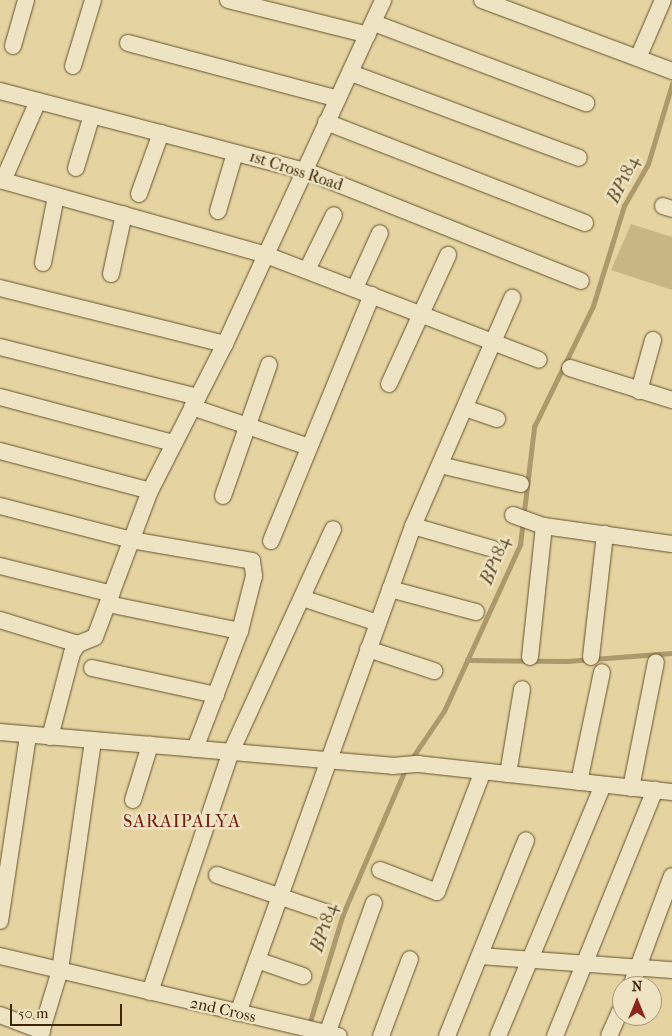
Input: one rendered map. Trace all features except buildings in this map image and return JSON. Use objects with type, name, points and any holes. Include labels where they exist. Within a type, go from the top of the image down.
[{"type":"street","points":[[13,46],[26,0]]},
{"type":"street","points":[[73,66],[93,0]]},
{"type":"street","points":[[228,0],[371,29],[586,102]]},
{"type":"street","points":[[0,620],[78,644],[95,637],[150,490],[225,344],[383,0]]},
{"type":"street","points":[[482,0],[524,7],[638,58],[672,71]]},
{"type":"street","points":[[638,58],[656,2]]},
{"type":"street","points":[[128,43],[338,99]]},
{"type":"street","points":[[351,73],[579,158]]},
{"type":"street","name":"1st Cross Road","points":[[0,91],[306,171],[581,281]]},
{"type":"street","points":[[38,101],[2,180],[266,255],[355,288],[493,344],[539,360]]},
{"type":"street","points":[[76,168],[92,115]]},
{"type":"street","points":[[326,122],[585,223]]},
{"type":"street","points":[[139,194],[161,133]]},
{"type":"street","points":[[218,211],[235,153]]},
{"type":"street","points":[[43,263],[56,196]]},
{"type":"street","points":[[110,274],[124,214]]},
{"type":"street","points":[[307,270],[334,215]]},
{"type":"street","points":[[355,288],[380,233]]},
{"type":"street","points":[[390,384],[448,256]]},
{"type":"street","points":[[0,288],[225,344]]},
{"type":"street","points":[[271,541],[372,295]]},
{"type":"street","points":[[238,1013],[327,760],[413,526],[512,298]]},
{"type":"street","points":[[639,391],[653,340]]},
{"type":"street","points":[[0,347],[195,402],[247,425],[309,447]]},
{"type":"street","points":[[223,496],[270,365]]},
{"type":"street","points":[[570,368],[672,400]]},
{"type":"street","points":[[0,397],[173,442]]},
{"type":"street","points":[[465,408],[498,419]]},
{"type":"street","points":[[0,451],[150,490]]},
{"type":"street","points":[[440,465],[521,484]]},
{"type":"street","points":[[0,506],[131,540],[252,561],[254,576],[240,631],[195,749]]},
{"type":"street","points":[[513,515],[544,526],[672,544]]},
{"type":"street","points":[[413,526],[493,549]]},
{"type":"street","points":[[530,657],[544,526]]},
{"type":"street","points":[[150,992],[231,752],[333,529]]},
{"type":"street","points":[[591,657],[604,534]]},
{"type":"street","points":[[0,566],[110,599],[240,631]]},
{"type":"street","points":[[390,589],[476,612]]},
{"type":"street","points":[[302,598],[378,623]]},
{"type":"street","points":[[50,736],[78,644]]},
{"type":"street","points":[[368,649],[434,671]]},
{"type":"street","points":[[631,788],[656,662]]},
{"type":"street","points":[[92,668],[216,695]]},
{"type":"street","points":[[579,782],[602,672]]},
{"type":"street","points":[[508,774],[522,689]]},
{"type":"street","points":[[0,732],[393,766],[418,764],[672,792]]},
{"type":"street","points":[[0,921],[28,734]]},
{"type":"street","points":[[0,1015],[41,1033],[60,970],[93,740]]},
{"type":"street","points":[[133,800],[150,745]]},
{"type":"street","points":[[380,870],[437,892],[483,771]]},
{"type":"street","points":[[498,1036],[603,785]]},
{"type":"street","points":[[555,1036],[587,964],[655,790]]},
{"type":"street","points":[[447,1036],[526,840]]},
{"type":"street","points":[[217,875],[279,898],[328,913]]},
{"type":"street","points":[[635,976],[672,876]]},
{"type":"street","points":[[321,1032],[374,903]]},
{"type":"street","name":"2nd Cross","points":[[0,956],[321,1032]]},
{"type":"street","points":[[480,956],[672,970]]},
{"type":"street","points":[[382,1036],[410,959]]},
{"type":"street","points":[[257,960],[303,976]]},
{"type":"shaded area","points":[[631,224],[672,237],[672,290],[611,270]]},
{"type":"waterway","name":"BP184","points":[[410,761],[444,711],[520,545],[534,427],[593,306],[624,206],[648,164],[672,84]]},
{"type":"waterway","points":[[467,660],[567,661],[672,653]]},
{"type":"waterway","name":"BP184","points":[[309,1025],[343,914],[406,768]]},
{"type":"district","name":"SARAIPALYA","points":[[182,822]]}]
